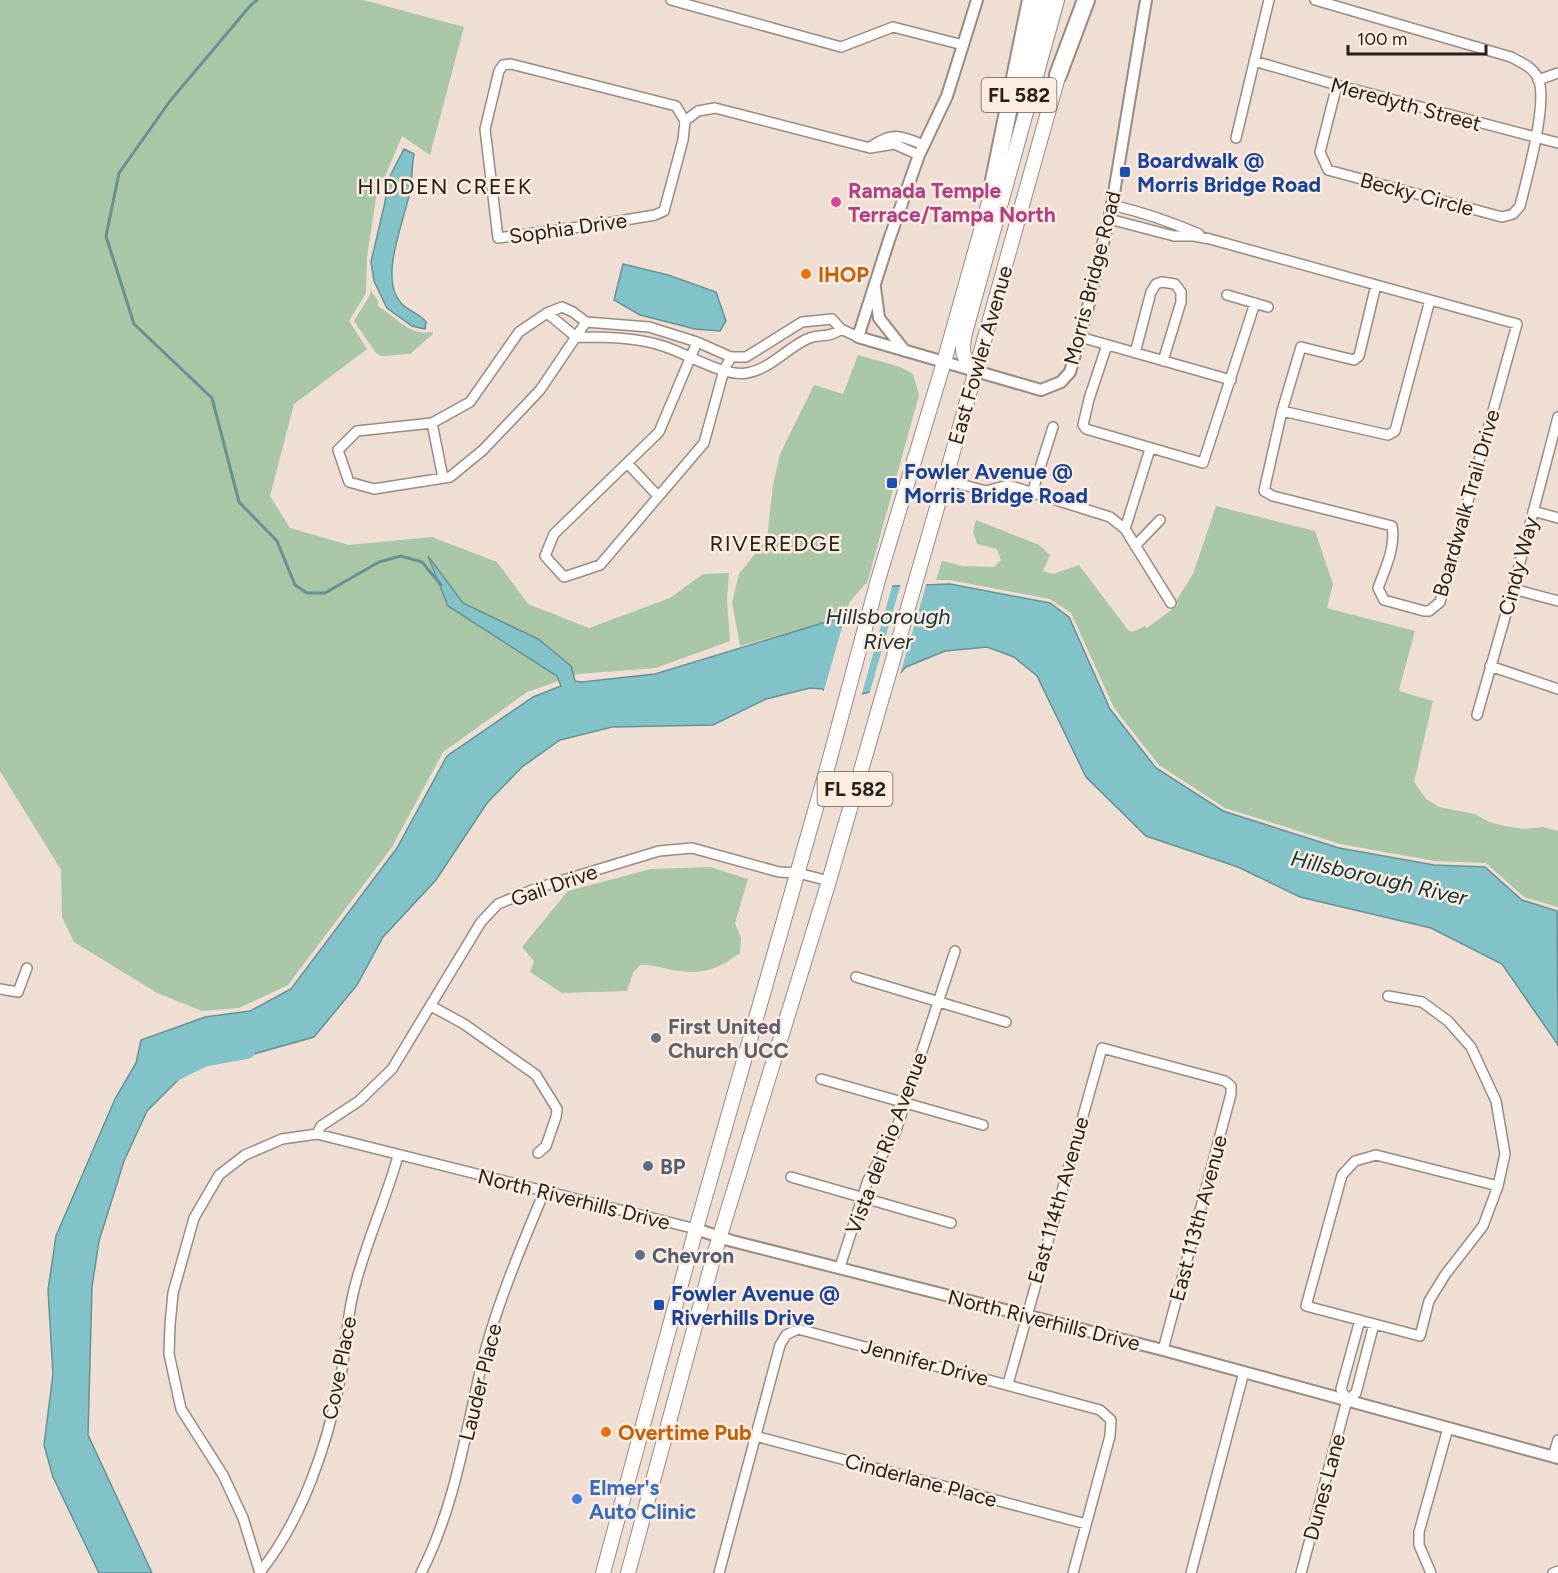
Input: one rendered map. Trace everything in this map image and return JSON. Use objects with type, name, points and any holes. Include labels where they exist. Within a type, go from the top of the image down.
[{"type":"highway","points":[[992,190],[1031,0]]},
{"type":"highway","points":[[1058,75],[1086,0]]},
{"type":"main road","name":"East Fowler Avenue","points":[[603,1573],[696,1229],[798,873],[842,708],[944,362],[1045,0]]},
{"type":"main road","points":[[975,372],[964,360],[962,346],[1057,0]]},
{"type":"main road","name":"East Fowler Avenue","points":[[628,1573],[720,1236],[829,881],[914,580],[945,480],[1077,0]]},
{"type":"street","points":[[671,0],[841,47],[893,27],[963,45]]},
{"type":"street","points":[[586,322],[540,390],[483,450],[450,477],[374,489],[349,482],[338,450],[357,431],[432,423],[470,402],[519,332],[547,313],[562,307],[586,322],[649,327],[697,342],[731,357],[746,357],[802,322],[832,319],[842,329],[858,337],[921,150],[947,96],[977,0]]},
{"type":"street","name":"Morris Bridge Road","points":[[858,337],[1041,390],[1051,388],[1061,382],[1070,372],[1112,205],[1146,0]]},
{"type":"street","points":[[1236,138],[1269,0]]},
{"type":"street","points":[[1315,0],[1511,57],[1530,68],[1538,80],[1540,92],[1536,139]]},
{"type":"street","name":"Meredyth Street","points":[[1254,61],[1536,139],[1558,143]]},
{"type":"street","name":"Sophia Drive","points":[[511,64],[676,106],[686,121],[664,211],[655,215],[601,225],[498,238],[485,129],[499,71],[503,65],[511,64]]},
{"type":"street","points":[[1538,80],[1558,73]]},
{"type":"street","name":"Becky Circle","points":[[1337,85],[1320,152],[1328,170],[1502,217],[1513,214],[1520,206],[1536,139]]},
{"type":"street","points":[[686,121],[698,111],[715,108],[870,148],[894,144],[921,150]]},
{"type":"street","name":"Boardwalk Trail Drive","points":[[1112,205],[1146,213],[1155,219],[1181,226],[1210,239]]},
{"type":"street","name":"Boardwalk Trail Drive","points":[[1109,219],[1174,236],[1210,239],[1517,324],[1440,602],[1430,611],[1384,600],[1380,594],[1378,588],[1394,534],[1392,526],[1273,496],[1264,491],[1282,411],[1301,347],[1354,360],[1359,356],[1376,285]]},
{"type":"street","points":[[1135,353],[1150,292],[1156,284],[1162,282],[1175,284],[1181,291],[1181,302],[1163,361]]},
{"type":"street","points":[[875,284],[879,318],[905,351]]},
{"type":"street","points":[[1227,295],[1268,307]]},
{"type":"street","points":[[1282,411],[1388,435],[1395,431],[1431,300]]},
{"type":"street","points":[[1107,345],[1089,399],[1083,425],[1086,429],[1203,463],[1255,303]]},
{"type":"street","points":[[547,313],[576,337],[620,337],[662,346],[724,370],[744,374],[759,370],[809,338],[833,336],[842,329]]},
{"type":"street","points":[[620,337],[622,324]]},
{"type":"street","points":[[1080,337],[1231,380]]},
{"type":"street","points":[[697,342],[659,432],[554,534],[545,556],[564,577],[600,565],[704,443],[724,370],[731,357]]},
{"type":"street","name":"Cindy Way","points":[[1477,715],[1556,435],[1558,417]]},
{"type":"street","points":[[432,423],[443,478]]},
{"type":"street","points":[[1032,493],[1053,427]]},
{"type":"street","points":[[1125,529],[1150,449]]},
{"type":"street","points":[[627,463],[658,496]]},
{"type":"street","points":[[945,480],[986,491],[1008,485],[1110,517],[1125,529],[1171,603]]},
{"type":"street","points":[[1533,511],[1558,518]]},
{"type":"street","points":[[1135,546],[1160,520]]},
{"type":"street","points":[[1513,589],[1558,601]]},
{"type":"street","points":[[1490,666],[1558,689]]},
{"type":"street","name":"Gail Drive","points":[[317,1134],[321,1126],[359,1101],[392,1069],[482,922],[498,904],[537,888],[652,853],[692,848],[779,872],[798,873],[829,881]]},
{"type":"street","name":"Vista del Rio Avenue","points":[[840,1267],[861,1197],[868,1180],[892,1140],[906,1102],[955,951]]},
{"type":"street","points":[[0,989],[18,992],[27,968]]},
{"type":"street","points":[[856,977],[1006,1022]]},
{"type":"street","points":[[1388,996],[1422,1002],[1448,1021],[1471,1047],[1496,1101],[1504,1154],[1498,1186],[1483,1226],[1445,1275],[1429,1302],[1420,1336],[1306,1306],[1342,1175],[1355,1161],[1376,1155],[1498,1186]]},
{"type":"street","points":[[431,1006],[465,1024],[536,1075],[557,1109],[546,1146],[538,1153]]},
{"type":"street","name":"East 113th Avenue","points":[[1100,1051],[1102,1048],[1109,1049],[1225,1081],[1231,1086],[1231,1094],[1163,1350]]},
{"type":"street","name":"East 114th Avenue","points":[[1008,1384],[1100,1051]]},
{"type":"street","points":[[821,1078],[983,1125]]},
{"type":"street","name":"North Riverhills Drive","points":[[260,1573],[243,1518],[223,1475],[181,1409],[169,1354],[173,1293],[194,1218],[219,1174],[245,1155],[282,1139],[317,1134],[696,1229],[732,1241],[840,1267],[1026,1317],[1163,1350],[1556,1457]]},
{"type":"street","name":"Cove Place","points":[[260,1573],[278,1551],[299,1510],[320,1454],[340,1380],[352,1296],[365,1247],[398,1156]]},
{"type":"street","points":[[791,1178],[951,1223]]},
{"type":"street","name":"Lauder Place","points":[[421,1573],[434,1547],[463,1452],[485,1353],[512,1269],[544,1192]]},
{"type":"street","name":"Dunes Lane","points":[[1347,1400],[1341,1389],[1360,1320]]},
{"type":"street","name":"Dunes Lane","points":[[1301,1573],[1347,1400],[1356,1393],[1374,1324]]},
{"type":"street","name":"Jennifer Drive","points":[[719,1573],[780,1345],[786,1335],[798,1329],[1100,1410],[1111,1420],[1110,1436],[1086,1524]]},
{"type":"street","points":[[1191,1573],[1244,1372]]},
{"type":"street","points":[[1431,1573],[1419,1545],[1419,1532],[1448,1428]]},
{"type":"street","name":"Cinderlane Place","points":[[755,1436],[1086,1524]]},
{"type":"street","points":[[1556,1457],[1558,1440]]},
{"type":"street","points":[[1073,1573],[1086,1524]]},
{"type":"street","points":[[1553,1573],[1558,1571]]},
{"type":"green space","points":[[0,0],[363,0],[464,27],[430,155],[402,136],[376,198],[367,257],[366,293],[349,321],[367,349],[294,404],[270,496],[290,528],[349,545],[432,537],[497,562],[528,604],[589,628],[670,598],[703,574],[729,573],[727,600],[730,641],[656,668],[578,674],[527,692],[443,752],[392,847],[288,985],[239,1008],[202,1011],[157,993],[74,942],[62,917],[61,870],[0,771]]},
{"type":"green space","points":[[370,290],[378,301],[378,306],[404,325],[417,332],[433,332],[433,334],[410,354],[381,356],[376,353],[354,321],[370,295]]},
{"type":"green space","points":[[858,355],[900,367],[913,374],[919,395],[866,587],[842,617],[740,646],[732,602],[739,574],[767,539],[773,485],[780,454],[814,385],[843,394]]},
{"type":"green space","points":[[1216,506],[1315,531],[1333,584],[1327,608],[1415,631],[1399,690],[1433,701],[1414,782],[1426,799],[1439,807],[1475,814],[1489,822],[1505,826],[1523,829],[1543,827],[1558,831],[1558,907],[1524,897],[1486,863],[1435,861],[1340,844],[1225,808],[1159,765],[1114,708],[1071,613],[1050,599],[950,580],[936,580],[942,561],[962,566],[994,567],[1001,560],[997,549],[977,544],[973,531],[976,520],[1039,545],[1050,555],[1043,571],[1053,574],[1079,565],[1128,630],[1132,632],[1145,626],[1147,628],[1178,605],[1176,601],[1193,574]]},
{"type":"green space","points":[[710,867],[748,879],[735,923],[741,938],[740,953],[723,964],[698,972],[640,965],[633,973],[627,991],[562,993],[530,972],[534,961],[522,947],[568,891],[651,869]]},
{"type":"water","points":[[404,149],[414,154],[410,191],[392,264],[392,279],[401,303],[426,322],[425,329],[412,326],[387,308],[374,281],[371,262],[388,180]]},
{"type":"water","points":[[623,264],[668,275],[716,292],[726,321],[720,331],[695,329],[640,315],[614,300]]},
{"type":"water","name":"Hillsborough River","points":[[428,556],[463,603],[538,639],[571,666],[575,681],[582,682],[655,674],[842,617],[866,587],[950,584],[1050,603],[1069,617],[1110,709],[1156,768],[1223,811],[1339,848],[1434,865],[1485,867],[1522,900],[1557,911],[1558,1045],[1502,964],[1431,928],[1300,897],[1238,867],[1146,836],[1086,777],[1037,676],[1014,657],[987,647],[945,651],[906,667],[886,688],[833,701],[823,689],[810,688],[766,699],[713,725],[612,727],[560,740],[522,767],[487,803],[436,880],[383,937],[357,985],[314,1037],[243,1057],[206,1052],[147,1111],[124,1161],[99,1241],[92,1287],[88,1435],[152,1573],[99,1573],[53,1477],[44,1445],[53,1374],[48,1290],[56,1236],[115,1099],[136,1063],[141,1040],[205,1017],[250,1011],[291,989],[397,848],[447,756],[533,697],[561,686],[557,676],[448,606]]},
{"type":"pier","points":[[927,582],[899,678],[887,690],[869,695],[901,583]]},
{"type":"pier","points":[[893,583],[861,697],[831,704],[823,694],[849,603],[865,584]]},
{"type":"waterway","points":[[257,0],[170,101],[119,173],[106,236],[134,324],[212,398],[239,502],[277,541],[295,585],[307,593],[325,593],[379,562],[401,556],[422,562],[441,585]]},
{"type":"waterway","name":"Hillsborough River","points":[[175,1073],[203,1059],[247,1051]]},
{"type":"place","name":"Boardwalk @ Morris Bridge Road","points":[[1125,172]]},
{"type":"place","name":"Ramada Temple Terrace/Tampa North","points":[[836,202]]},
{"type":"place","name":"IHOP","points":[[806,274]]},
{"type":"place","name":"Fowler Avenue @ Morris Bridge Road","points":[[892,483]]},
{"type":"place","name":"First United Church UCC","points":[[656,1038]]},
{"type":"place","name":"BP","points":[[648,1166]]},
{"type":"place","name":"Chevron","points":[[640,1255]]},
{"type":"place","name":"Fowler Avenue @ Riverhills Drive","points":[[659,1305]]},
{"type":"place","name":"Overtime Pub","points":[[606,1432]]},
{"type":"place","name":"Elmer's Auto Clinic","points":[[577,1499]]},
{"type":"district","name":"HIDDEN CREEK","points":[[445,186]]},
{"type":"district","name":"RIVEREDGE","points":[[776,543]]}]
